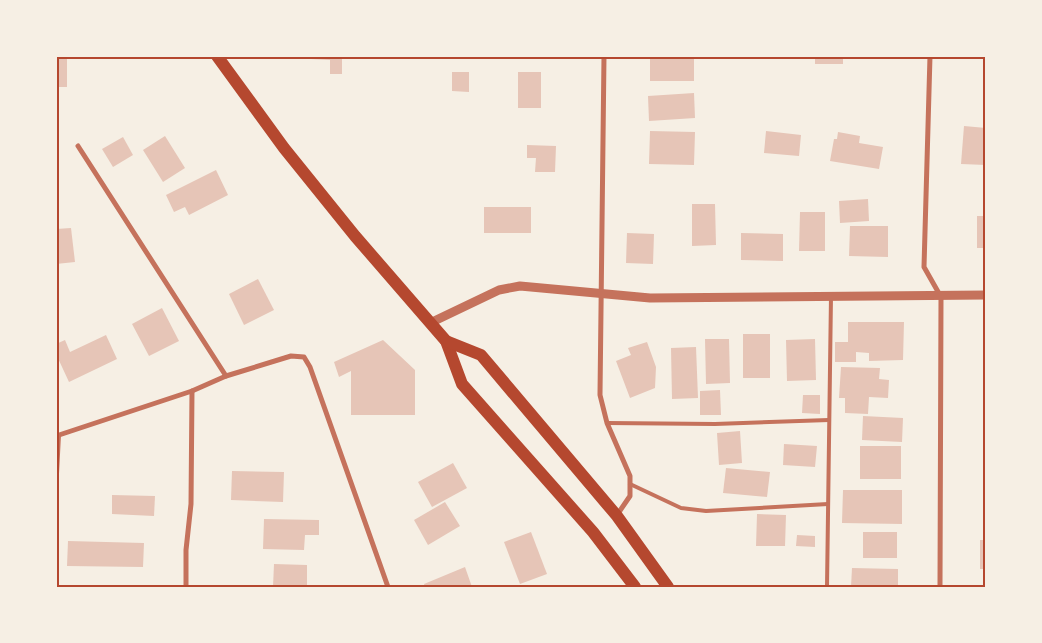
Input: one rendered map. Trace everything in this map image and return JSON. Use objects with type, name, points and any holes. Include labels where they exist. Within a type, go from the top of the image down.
[{"type":"main road","points":[[217,56],[284,148],[355,236],[446,341],[462,384],[593,532],[634,587]]},
{"type":"main road","points":[[446,341],[481,355],[617,516],[668,587]]},
{"type":"street","points":[[604,56],[600,395],[607,423],[630,476],[630,496],[617,516]]},
{"type":"street","points":[[930,56],[924,267],[941,297],[940,587]]},
{"type":"street","points":[[78,146],[226,376]]},
{"type":"street","points":[[430,323],[498,290],[520,286],[650,298],[941,297],[986,295]]},
{"type":"street","points":[[58,436],[192,391],[226,376],[291,356],[304,358],[310,367],[388,587]]},
{"type":"street","points":[[186,587],[186,550],[192,504],[192,391]]},
{"type":"lane","points":[[827,587],[831,296]]},
{"type":"lane","points":[[607,423],[716,424],[829,420]]},
{"type":"lane","points":[[56,493],[58,436]]},
{"type":"lane","points":[[630,484],[681,508],[706,511],[828,504]]},
{"type":"building","points":[[56,56],[67,56],[67,87],[56,87]]},
{"type":"building","points":[[311,56],[342,56],[342,74],[330,74],[330,60],[311,59]]},
{"type":"building","points":[[650,56],[694,56],[694,81],[650,81]]},
{"type":"building","points":[[815,56],[843,56],[843,64],[815,64]]},
{"type":"building","points":[[452,72],[469,72],[469,92],[452,91]]},
{"type":"building","points":[[518,72],[541,72],[541,108],[518,108]]},
{"type":"building","points":[[694,93],[695,118],[649,121],[648,96]]},
{"type":"building","points":[[964,126],[986,128],[986,165],[961,164]]},
{"type":"building","points":[[650,131],[695,132],[694,165],[649,164]]},
{"type":"building","points":[[766,131],[801,135],[799,156],[764,153]]},
{"type":"building","points":[[838,132],[860,136],[859,143],[883,147],[879,169],[830,161],[834,139],[837,139]]},
{"type":"building","points":[[165,136],[185,168],[163,182],[143,150]]},
{"type":"building","points":[[123,137],[133,155],[113,167],[102,149]]},
{"type":"building","points":[[527,145],[556,146],[555,172],[535,172],[536,158],[527,158]]},
{"type":"building","points":[[216,170],[228,195],[189,215],[185,207],[174,212],[166,195]]},
{"type":"building","points":[[868,199],[869,221],[840,223],[839,201]]},
{"type":"building","points":[[692,204],[715,204],[716,245],[692,246]]},
{"type":"building","points":[[484,207],[531,207],[531,233],[484,233]]},
{"type":"building","points":[[800,212],[825,212],[825,251],[799,251]]},
{"type":"building","points":[[977,216],[986,216],[986,248],[977,248]]},
{"type":"building","points":[[850,226],[888,226],[888,257],[849,256]]},
{"type":"building","points":[[71,228],[75,262],[56,264],[56,229]]},
{"type":"building","points":[[627,233],[654,234],[653,264],[626,263]]},
{"type":"building","points":[[741,233],[783,234],[783,261],[741,260]]},
{"type":"building","points":[[258,279],[274,310],[244,325],[229,294]]},
{"type":"building","points":[[162,308],[179,341],[149,356],[132,324]]},
{"type":"building","points":[[848,322],[904,322],[903,360],[869,361],[869,353],[856,352],[856,362],[835,362],[835,342],[848,342]]},
{"type":"building","points":[[743,334],[770,334],[770,378],[743,378]]},
{"type":"building","points":[[106,335],[117,359],[69,382],[56,354],[56,344],[65,340],[70,352]]},
{"type":"building","points":[[705,339],[729,339],[730,383],[706,384]]},
{"type":"building","points":[[815,339],[816,380],[787,381],[786,340]]},
{"type":"building","points":[[383,340],[415,370],[415,415],[351,415],[351,371],[339,377],[334,362]]},
{"type":"building","points":[[647,342],[656,367],[655,388],[630,398],[616,361],[631,355],[628,348]]},
{"type":"building","points":[[696,347],[698,398],[672,399],[671,348]]},
{"type":"building","points":[[841,367],[880,368],[879,379],[889,380],[888,398],[869,397],[868,414],[845,413],[845,398],[839,398]]},
{"type":"building","points":[[720,390],[721,415],[700,415],[700,391]]},
{"type":"building","points":[[803,395],[820,395],[820,414],[802,413]]},
{"type":"building","points":[[863,416],[903,418],[902,442],[862,440]]},
{"type":"building","points":[[740,431],[742,463],[719,465],[717,433]]},
{"type":"building","points":[[784,444],[817,446],[815,467],[783,465]]},
{"type":"building","points":[[860,446],[901,446],[901,479],[860,479]]},
{"type":"building","points":[[453,463],[467,488],[432,507],[418,482]]},
{"type":"building","points":[[726,468],[770,472],[767,497],[723,493]]},
{"type":"building","points":[[232,471],[284,472],[283,502],[231,500]]},
{"type":"building","points":[[843,490],[902,490],[902,524],[842,523]]},
{"type":"building","points":[[112,495],[155,496],[154,516],[112,514]]},
{"type":"building","points":[[445,502],[460,526],[428,545],[414,520]]},
{"type":"building","points":[[757,514],[786,515],[785,546],[756,546]]},
{"type":"building","points":[[264,519],[319,520],[319,535],[305,535],[304,550],[263,549]]},
{"type":"building","points":[[531,532],[547,574],[520,584],[504,542]]},
{"type":"building","points":[[863,532],[897,532],[897,558],[863,558]]},
{"type":"building","points":[[797,535],[815,536],[815,547],[796,546]]},
{"type":"building","points":[[980,540],[986,540],[986,569],[980,569]]},
{"type":"building","points":[[68,541],[144,543],[143,567],[67,566]]},
{"type":"building","points":[[274,564],[307,565],[307,587],[273,587]]},
{"type":"building","points":[[465,567],[472,587],[425,587],[424,584]]},
{"type":"building","points":[[852,568],[898,569],[898,587],[851,587]]}]
